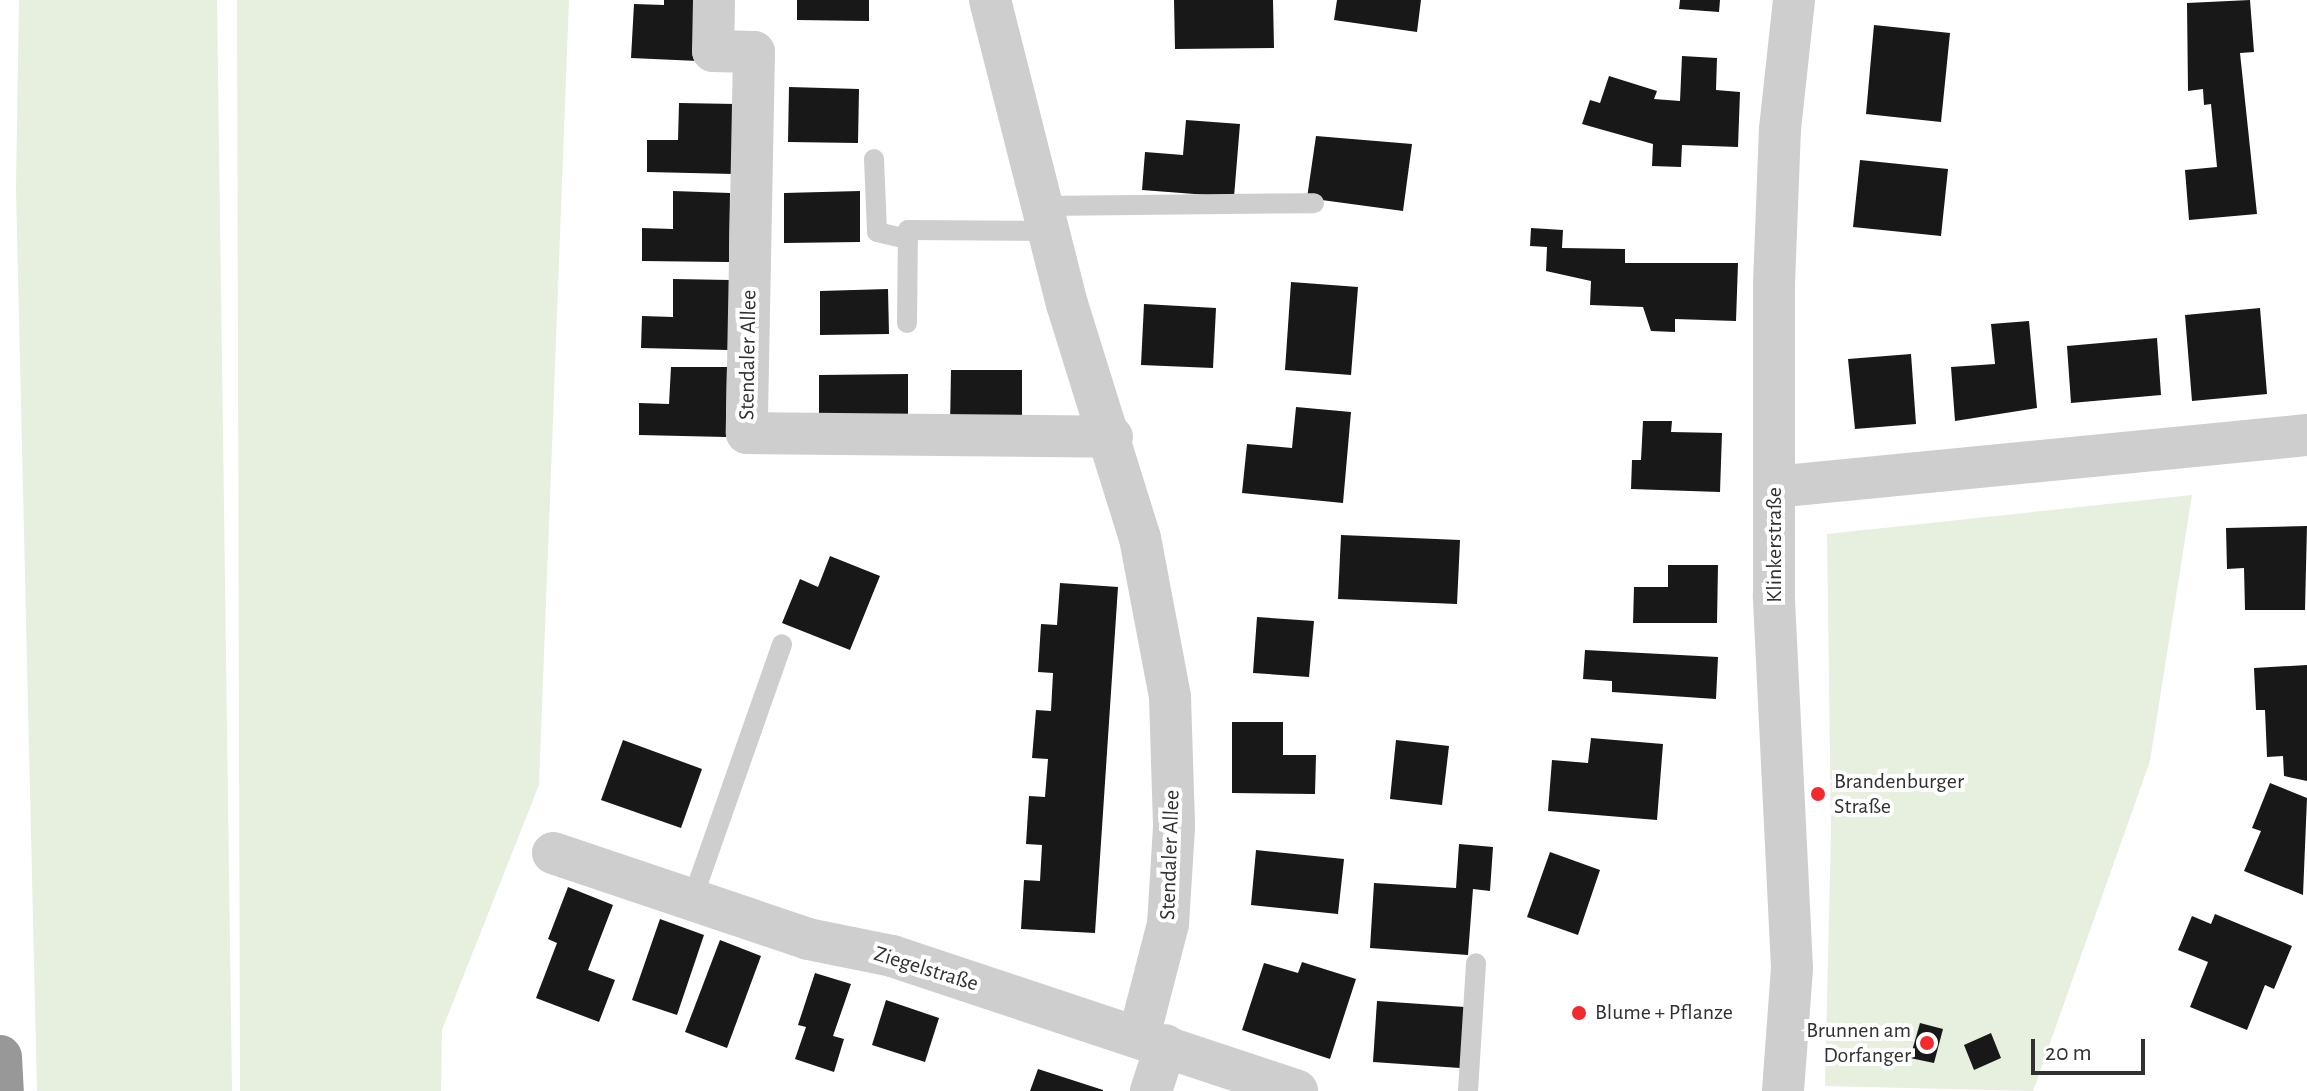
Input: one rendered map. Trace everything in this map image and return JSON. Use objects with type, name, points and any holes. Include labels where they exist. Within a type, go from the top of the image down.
[{"type":"highway","points":[[0,1057],[2,1091]]},
{"type":"street","name":"Stendaler Allee","points":[[714,0],[713,51],[754,52],[747,433],[1112,437]]},
{"type":"street","name":"Stendaler Allee","points":[[990,0],[1045,218],[1112,437],[1156,606],[1170,697],[1174,827],[1168,924],[1152,1040],[1151,1091]]},
{"type":"street","name":"Klinkerstraße","points":[[1783,1091],[1792,968],[1774,595],[1775,487],[1780,129],[1794,0]]},
{"type":"street","points":[[1775,487],[2307,435]]},
{"type":"street","name":"Ziegelstraße","points":[[553,853],[692,900],[1152,1040],[1297,1091]]},
{"type":"lane","points":[[874,159],[877,232],[908,239]]},
{"type":"lane","points":[[907,323],[908,230],[1045,218],[1314,203]]},
{"type":"lane","points":[[692,900],[782,644]]},
{"type":"lane","points":[[1468,1091],[1476,963]]},
{"type":"green space","points":[[19,0],[217,0],[232,1091],[37,1091],[16,189]]},
{"type":"green space","points":[[237,0],[569,0],[539,785],[442,1030],[441,1091],[240,1091]]},
{"type":"green space","points":[[2192,495],[2150,761],[2033,1091],[1825,1086],[1831,832],[1827,534]]},
{"type":"building","points":[[664,0],[700,0],[698,61],[631,58],[634,4],[664,5]]},
{"type":"building","points":[[797,0],[869,0],[869,21],[797,20]]},
{"type":"building","points":[[1174,0],[1273,0],[1274,48],[1175,49]]},
{"type":"building","points":[[1337,0],[1421,0],[1417,32],[1334,20]]},
{"type":"building","points":[[1680,0],[1720,0],[1719,12],[1679,9]]},
{"type":"building","points":[[2250,0],[2254,52],[2240,53],[2257,214],[2189,220],[2185,170],[2217,167],[2211,104],[2204,105],[2203,89],[2188,91],[2187,3]]},
{"type":"building","points":[[1874,25],[1950,33],[1941,122],[1866,114]]},
{"type":"building","points":[[1682,56],[1717,58],[1716,90],[1740,92],[1738,147],[1682,145],[1681,167],[1652,166],[1653,144],[1582,124],[1590,100],[1600,103],[1609,76],[1657,91],[1654,99],[1680,101]]},
{"type":"building","points":[[789,87],[859,89],[858,143],[788,142]]},
{"type":"building","points":[[679,103],[736,104],[734,174],[647,172],[647,140],[678,140]]},
{"type":"building","points":[[1186,120],[1240,124],[1234,197],[1142,190],[1145,152],[1183,155]]},
{"type":"building","points":[[1316,136],[1412,144],[1403,211],[1307,198]]},
{"type":"building","points":[[1860,160],[1948,169],[1941,236],[1853,227]]},
{"type":"building","points":[[673,191],[730,193],[729,262],[642,261],[642,228],[673,229]]},
{"type":"building","points":[[860,191],[860,242],[784,243],[784,193]]},
{"type":"building","points":[[1531,228],[1563,230],[1562,248],[1625,249],[1625,263],[1738,263],[1736,321],[1675,319],[1675,332],[1651,331],[1643,307],[1590,305],[1591,281],[1546,271],[1547,247],[1530,246]]},
{"type":"building","points":[[673,279],[730,280],[728,350],[641,348],[642,316],[673,317]]},
{"type":"building","points":[[1291,282],[1358,287],[1351,375],[1285,370]]},
{"type":"building","points":[[888,289],[889,334],[820,335],[820,291]]},
{"type":"building","points":[[1144,304],[1216,308],[1213,368],[1141,365]]},
{"type":"building","points":[[2260,308],[2267,394],[2192,401],[2185,315]]},
{"type":"building","points":[[2029,321],[2037,408],[1955,421],[1951,367],[1995,364],[1991,324]]},
{"type":"building","points":[[2157,338],[2161,395],[2071,403],[2067,346]]},
{"type":"building","points":[[1911,354],[1916,424],[1855,429],[1848,359]]},
{"type":"building","points":[[671,367],[727,367],[726,437],[639,435],[639,403],[669,404]]},
{"type":"building","points":[[951,370],[1022,370],[1022,428],[950,428]]},
{"type":"building","points":[[908,374],[908,424],[819,425],[819,375]]},
{"type":"building","points":[[1296,407],[1351,412],[1343,503],[1242,493],[1247,444],[1292,448]]},
{"type":"building","points":[[1643,421],[1672,421],[1671,432],[1722,433],[1720,492],[1631,489],[1632,460],[1641,460]]},
{"type":"building","points":[[2307,526],[2305,610],[2245,610],[2244,568],[2227,569],[2226,528]]},
{"type":"building","points":[[1341,535],[1460,540],[1457,604],[1338,599]]},
{"type":"building","points":[[830,556],[880,576],[850,650],[782,623],[800,579],[818,587]]},
{"type":"building","points":[[1668,565],[1718,565],[1717,623],[1633,623],[1634,587],[1668,587]]},
{"type":"building","points":[[1060,583],[1118,587],[1095,933],[1021,929],[1024,880],[1040,881],[1042,845],[1026,844],[1029,796],[1045,797],[1048,759],[1032,758],[1036,710],[1051,711],[1053,673],[1038,672],[1041,624],[1057,625]]},
{"type":"building","points":[[1257,617],[1314,621],[1309,677],[1253,673]]},
{"type":"building","points":[[1585,650],[1718,657],[1716,699],[1612,692],[1612,681],[1583,679]]},
{"type":"building","points":[[2307,665],[2307,781],[2284,776],[2283,756],[2267,757],[2265,710],[2256,710],[2254,668]]},
{"type":"building","points":[[1232,722],[1283,722],[1283,755],[1316,755],[1315,794],[1232,793]]},
{"type":"building","points":[[1591,738],[1663,744],[1657,820],[1548,811],[1552,760],[1588,763]]},
{"type":"building","points":[[623,740],[702,769],[681,828],[601,800]]},
{"type":"building","points":[[1396,740],[1449,746],[1442,805],[1390,799]]},
{"type":"building","points":[[2270,783],[2307,798],[2303,895],[2244,871],[2261,831],[2252,828]]},
{"type":"building","points":[[1459,844],[1493,847],[1490,891],[1473,889],[1468,955],[1370,948],[1374,883],[1456,888]]},
{"type":"building","points":[[1256,850],[1344,859],[1338,914],[1251,905]]},
{"type":"building","points":[[1550,852],[1600,870],[1578,935],[1527,917]]},
{"type":"building","points":[[568,887],[613,905],[588,970],[615,980],[599,1022],[536,998],[557,943],[548,939]]},
{"type":"building","points":[[2215,914],[2292,946],[2274,989],[2265,985],[2247,1030],[2190,1007],[2208,962],[2178,950],[2192,916],[2211,924]]},
{"type":"building","points":[[660,919],[704,935],[677,1015],[632,1000]]},
{"type":"building","points":[[720,940],[761,956],[727,1048],[685,1032]]},
{"type":"building","points":[[1302,962],[1356,979],[1330,1059],[1242,1030],[1264,963],[1298,973]]},
{"type":"building","points":[[815,973],[851,984],[833,1036],[844,1039],[834,1072],[795,1059],[806,1027],[798,1025]]},
{"type":"building","points":[[886,1000],[939,1018],[925,1062],[872,1045]]},
{"type":"building","points":[[1377,1001],[1465,1007],[1460,1068],[1373,1062]]},
{"type":"building","name":"Brunnen am Dorfanger","points":[[1920,1023],[1943,1029],[1934,1063],[1910,1058]]},
{"type":"building","points":[[1991,1033],[2001,1058],[1974,1070],[1964,1045]]},
{"type":"building","points":[[1038,1069],[1103,1090],[1103,1091],[1030,1091]]},
{"type":"place","name":"Brandenburger Straße","points":[[1818,794]]},
{"type":"place","name":"Blume + Pflanze","points":[[1579,1013]]},
{"type":"place","name":"Brunnen am Dorfanger","points":[[1927,1043]]}]
